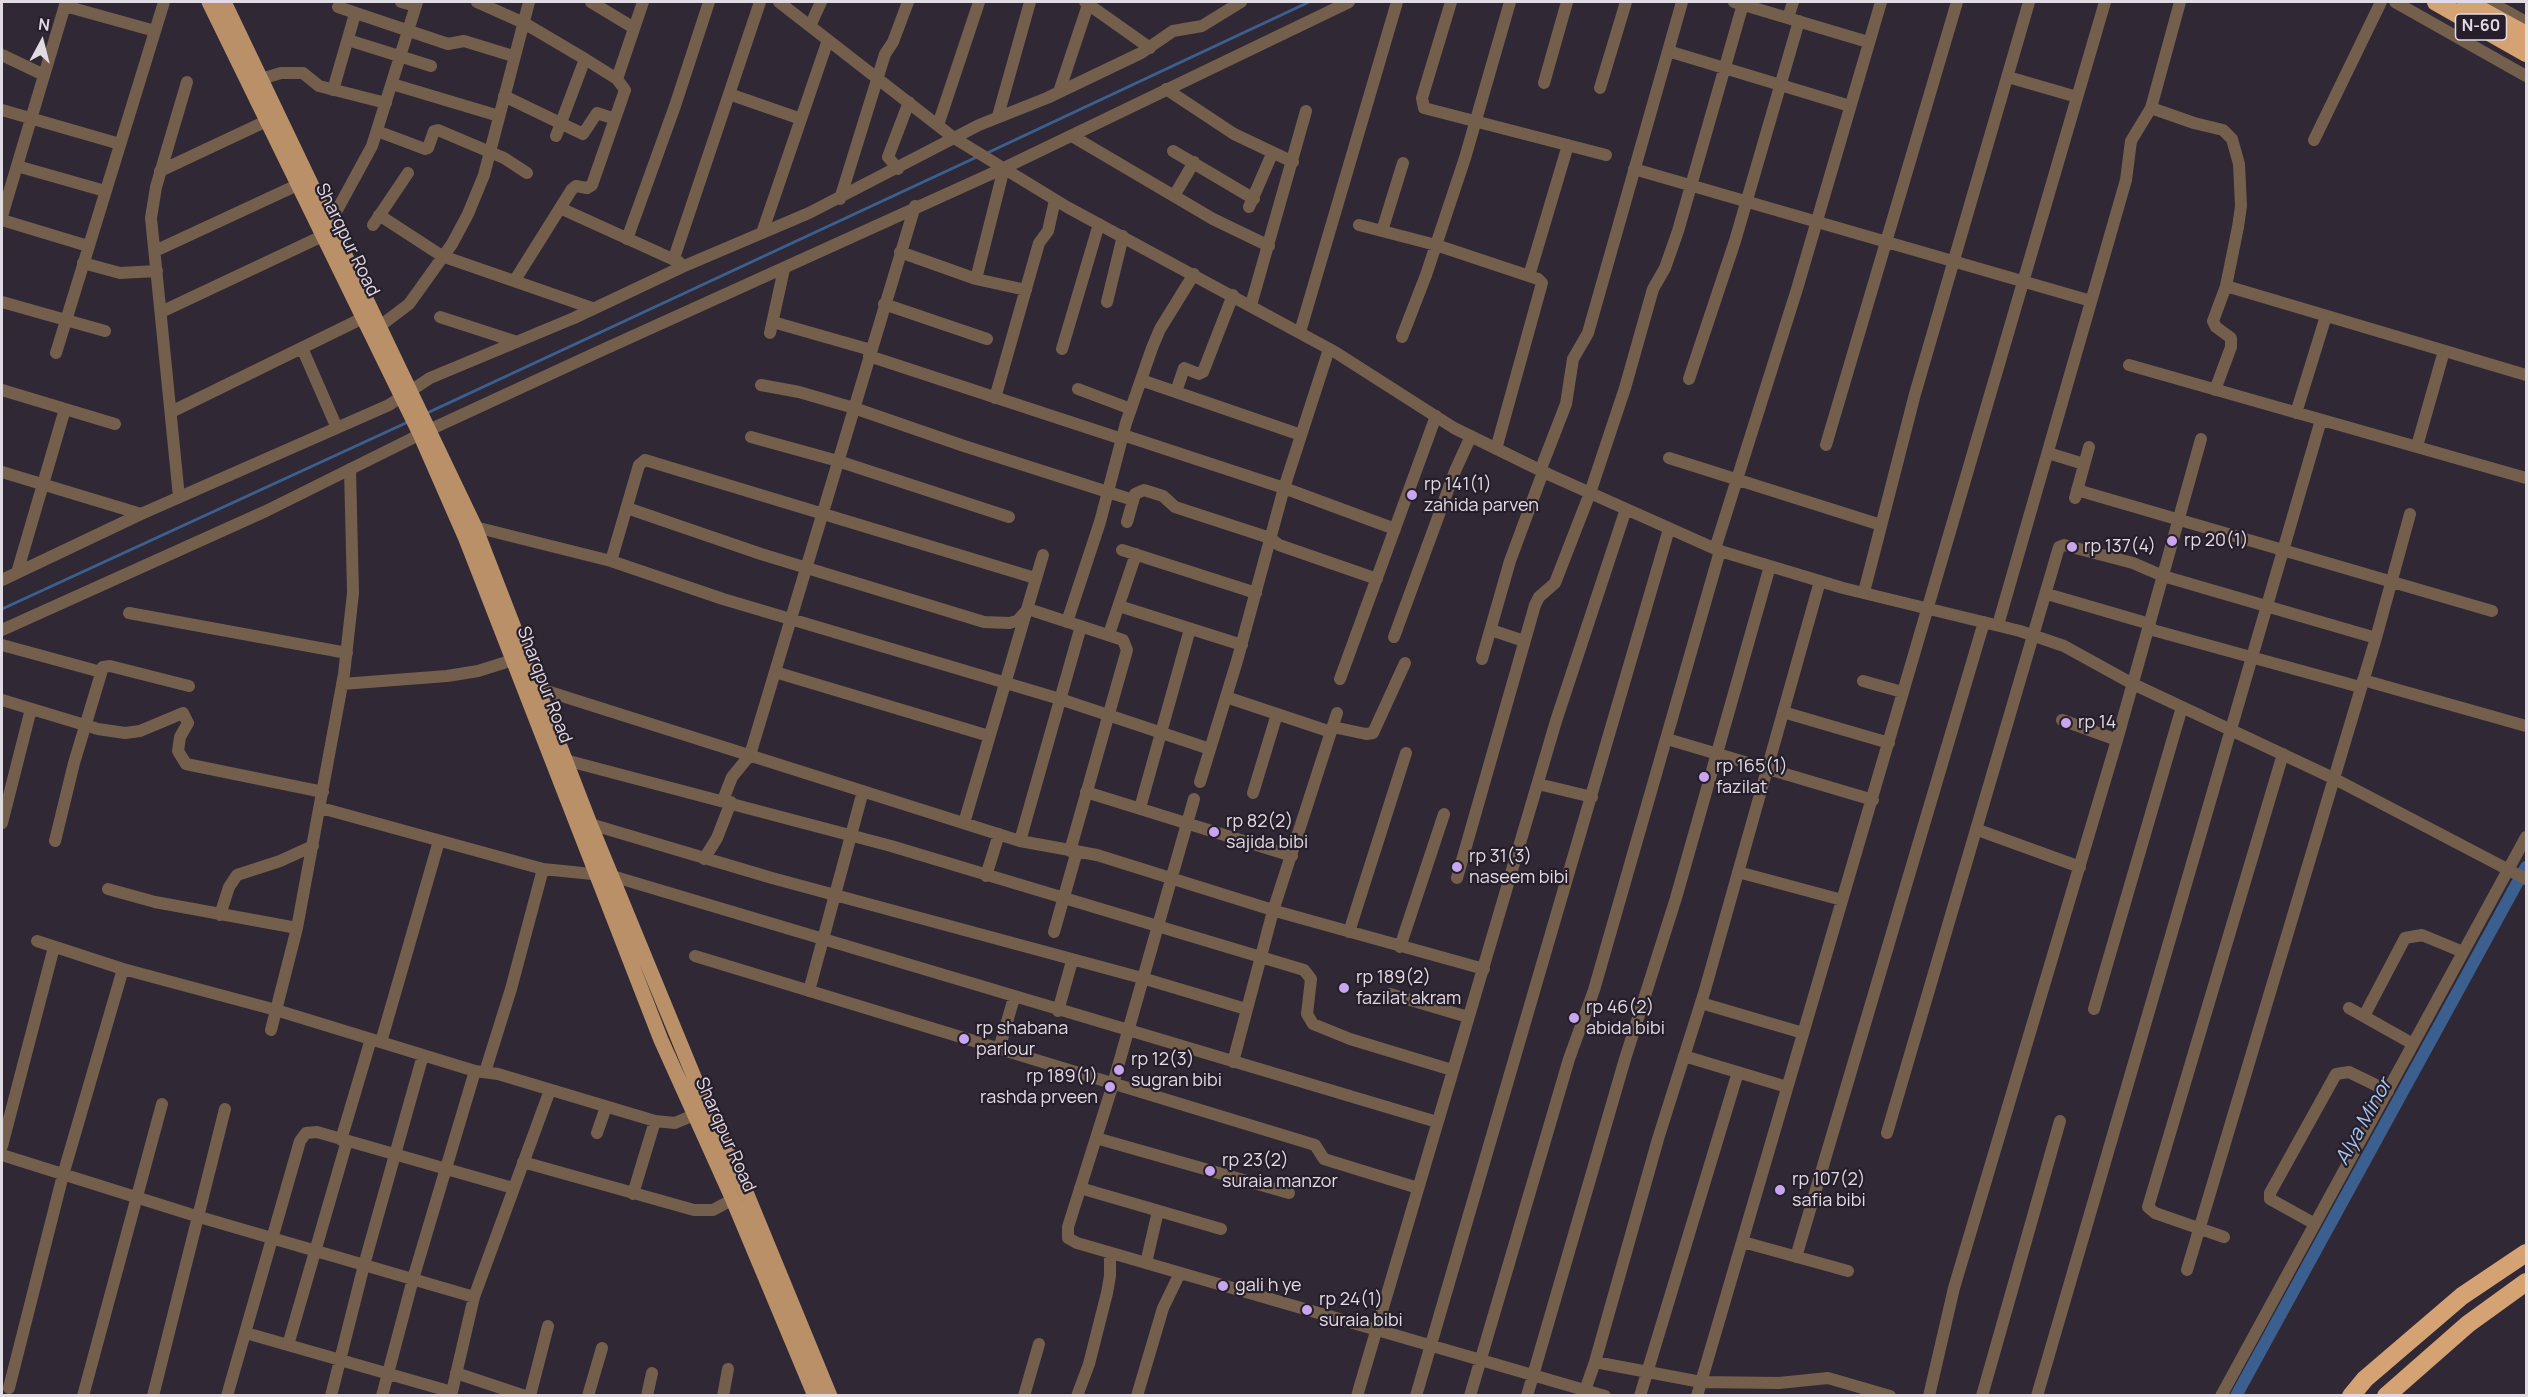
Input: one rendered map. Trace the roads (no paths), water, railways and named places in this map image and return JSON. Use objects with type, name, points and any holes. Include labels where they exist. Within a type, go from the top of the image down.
[{"type":"highway","name":"N-60","points":[[2436,2],[2526,52]]},
{"type":"highway","name":"N-60","points":[[2466,2],[2526,35]]},
{"type":"highway","points":[[2352,1395],[2365,1379],[2462,1296],[2526,1253]]},
{"type":"highway","points":[[2394,1393],[2468,1324],[2526,1282]]},
{"type":"main road","name":"Sharqpur Road","points":[[209,2],[273,118],[372,319],[406,395],[475,527],[590,824],[605,876],[661,1040],[696,1114],[740,1196],[830,1395]]},
{"type":"main road","name":"Sharqpur Road","points":[[224,2],[261,79],[273,118]]},
{"type":"main road","name":"Sharqpur Road","points":[[422,427],[513,660],[706,1106],[815,1395]]},
{"type":"street","points":[[56,353],[164,2]]},
{"type":"street","points":[[161,312],[329,230],[366,158],[392,84],[416,4],[401,2]]},
{"type":"street","points":[[477,2],[524,22],[617,79],[625,90],[592,185],[587,188],[573,187],[515,280]]},
{"type":"street","points":[[171,412],[302,348],[409,304],[468,214],[484,175],[513,56],[529,2]]},
{"type":"street","points":[[587,2],[634,28]]},
{"type":"street","points":[[617,79],[643,2]]},
{"type":"street","points":[[627,239],[675,106],[708,2]]},
{"type":"street","points":[[678,263],[729,94],[760,2]]},
{"type":"street","points":[[779,2],[938,125],[1055,200],[1300,332],[1436,416],[1496,449],[1718,550],[1820,581],[1998,625],[2064,646],[2133,684],[2333,778],[2509,868],[2526,879]]},
{"type":"street","points":[[810,26],[821,2]]},
{"type":"street","points":[[840,199],[885,54],[893,42],[908,2]]},
{"type":"street","points":[[938,125],[980,2]]},
{"type":"street","points":[[998,116],[1030,2]]},
{"type":"street","points":[[1059,92],[1087,2],[1150,48]]},
{"type":"street","points":[[2,580],[141,514],[389,405],[430,378],[592,308],[678,263],[762,233],[840,199],[998,116],[1059,92],[1150,48],[1173,31],[1202,26],[1241,2]]},
{"type":"street","points":[[2,630],[266,511],[350,468],[422,427],[784,269],[915,206],[1072,136],[1349,2]]},
{"type":"street","points":[[1300,332],[1363,110],[1397,2]]},
{"type":"street","points":[[1451,2],[1421,103],[1428,110],[1606,155]]},
{"type":"street","points":[[1402,337],[1436,245],[1510,2]]},
{"type":"street","points":[[1544,83],[1567,2]]},
{"type":"street","points":[[1600,88],[1626,2]]},
{"type":"street","points":[[1482,659],[1510,561],[1566,404],[1573,359],[1585,340],[1682,2]]},
{"type":"street","points":[[1689,379],[1747,201],[1780,85],[1794,20],[1793,2]]},
{"type":"street","points":[[1470,1395],[1569,1059],[1597,979],[1666,739],[1736,481],[1817,222],[1881,2]]},
{"type":"street","points":[[1826,445],[1957,2]]},
{"type":"street","points":[[1864,592],[1915,394],[2029,2]]},
{"type":"street","points":[[1697,1395],[1873,800],[1926,607],[2104,2]]},
{"type":"street","points":[[1998,625],[2126,180],[2131,141],[2151,108],[2180,2]]},
{"type":"street","points":[[2314,140],[2381,2]]},
{"type":"street","points":[[2395,2],[2526,76]]},
{"type":"street","points":[[2490,2],[2526,22]]},
{"type":"street","points":[[1457,878],[1524,641],[1539,597],[1558,579],[1625,388],[1653,289],[1670,257],[1725,69],[1738,3],[1868,42]]},
{"type":"street","points":[[88,246],[2,218],[66,4],[155,31]]},
{"type":"street","points":[[338,7],[355,15],[447,44],[464,41],[513,56]]},
{"type":"street","points":[[333,90],[355,15]]},
{"type":"street","points":[[348,40],[431,66]]},
{"type":"street","points":[[762,233],[828,40]]},
{"type":"street","points":[[1668,51],[1850,106]]},
{"type":"street","points":[[2,55],[44,75]]},
{"type":"street","points":[[558,130],[585,59]]},
{"type":"street","points":[[261,79],[281,73],[303,73],[317,85],[386,103]]},
{"type":"street","points":[[2007,77],[2077,97]]},
{"type":"street","points":[[179,497],[152,206],[160,171],[187,82]]},
{"type":"street","points":[[392,84],[499,117]]},
{"type":"street","points":[[1166,89],[1234,134],[1293,162]]},
{"type":"street","points":[[729,94],[801,119]]},
{"type":"street","points":[[504,96],[558,130],[584,134],[597,112],[615,119]]},
{"type":"street","points":[[898,170],[888,157],[909,102]]},
{"type":"street","points":[[2151,108],[2223,130],[2234,144],[2239,164],[2241,207],[2226,286],[2213,321],[2216,327],[2229,335],[2232,342],[2215,390]]},
{"type":"street","points":[[2,110],[120,144]]},
{"type":"street","points":[[1251,305],[1306,111]]},
{"type":"street","points":[[160,171],[273,118]]},
{"type":"street","points":[[377,131],[426,149],[434,131],[438,130],[489,152],[527,173]]},
{"type":"street","points":[[1072,136],[1174,196],[1269,246]]},
{"type":"street","points":[[1529,276],[1568,146]]},
{"type":"street","points":[[1173,151],[1194,162],[1251,203],[1272,154]]},
{"type":"street","points":[[1174,196],[1194,162]]},
{"type":"street","points":[[1382,231],[1403,163]]},
{"type":"street","points":[[17,166],[105,190]]},
{"type":"street","points":[[976,279],[1004,168]]},
{"type":"street","points":[[1634,169],[2091,301]]},
{"type":"street","points":[[408,173],[376,220],[442,256],[592,308]]},
{"type":"street","points":[[155,251],[304,182]]},
{"type":"street","points":[[995,398],[1039,243],[1048,231],[1055,200]]},
{"type":"street","points":[[704,859],[717,838],[732,777],[750,755],[915,206]]},
{"type":"street","points":[[560,208],[678,263]]},
{"type":"street","points":[[1062,349],[1100,224]]},
{"type":"street","points":[[1359,225],[1436,245],[1540,281],[1542,289],[1496,449]]},
{"type":"street","points":[[1107,302],[1122,236]]},
{"type":"street","points":[[900,252],[976,279],[1026,290]]},
{"type":"street","points":[[83,263],[120,273],[157,272]]},
{"type":"street","points":[[784,269],[771,327],[870,353],[995,398],[1284,488],[1395,529]]},
{"type":"street","points":[[1067,622],[1141,380],[1160,329],[1194,274]]},
{"type":"street","points":[[2226,286],[2526,375]]},
{"type":"street","points":[[1176,392],[1184,368],[1199,374],[1203,372],[1233,295]]},
{"type":"street","points":[[2,302],[105,331]]},
{"type":"street","points":[[885,304],[987,339]]},
{"type":"street","points":[[2296,412],[2326,316]]},
{"type":"street","points":[[440,317],[517,342]]},
{"type":"street","points":[[302,348],[337,428]]},
{"type":"street","points":[[1200,782],[1242,645],[1269,538],[1329,349]]},
{"type":"street","points":[[2416,446],[2444,351]]},
{"type":"street","points":[[2129,364],[2526,478]]},
{"type":"street","points":[[1141,380],[1301,435]]},
{"type":"street","points":[[761,385],[799,392],[854,408],[1133,500]]},
{"type":"street","points":[[1078,389],[1131,409]]},
{"type":"street","points":[[2,390],[115,424]]},
{"type":"street","points":[[17,573],[65,409]]},
{"type":"street","points":[[1340,679],[1436,416]]},
{"type":"street","points":[[2037,1395],[2321,420]]},
{"type":"street","points":[[750,436],[838,461],[1009,517]]},
{"type":"street","points":[[1394,637],[1449,488],[1471,436]]},
{"type":"street","points":[[1929,1395],[1954,1288],[2117,740],[2201,439]]},
{"type":"street","points":[[2089,447],[2076,494],[2179,519],[2492,611]]},
{"type":"street","points":[[2048,453],[2084,464]]},
{"type":"street","points":[[1669,458],[1881,525]]},
{"type":"street","points":[[610,561],[639,465],[645,460],[1035,578]]},
{"type":"street","points":[[271,1030],[297,928],[321,808],[347,652],[353,593],[350,468]]},
{"type":"street","points":[[2,472],[141,514]]},
{"type":"street","points":[[1127,522],[1138,491],[1150,492],[1163,496],[1175,507],[1269,538],[1279,544],[1377,579]]},
{"type":"street","points":[[627,508],[806,568],[984,622],[1010,623],[1018,620],[1028,609]]},
{"type":"street","points":[[1357,1395],[1452,1070],[1485,969],[1556,721],[1626,509]]},
{"type":"street","points":[[2187,1270],[2376,638],[2410,514]]},
{"type":"street","points":[[475,527],[610,561],[790,619],[1060,699],[1210,749]]},
{"type":"street","points":[[1416,1395],[1496,1113],[1541,974],[1669,529]]},
{"type":"street","points":[[1887,1133],[2035,636],[2058,548],[2062,545],[2143,566],[2163,576],[2376,638]]},
{"type":"street","points":[[1122,550],[1256,593]]},
{"type":"street","points":[[1109,634],[1136,554]]},
{"type":"street","points":[[964,823],[1043,555]]},
{"type":"street","points":[[1527,1395],[1770,566]]},
{"type":"street","points":[[1584,1393],[1595,1362],[1648,1172],[1701,1003],[1820,581]]},
{"type":"street","points":[[2047,594],[2251,657],[2526,726]]},
{"type":"street","points":[[1119,606],[1242,645]]},
{"type":"street","points":[[1028,609],[1109,634],[1123,640],[1127,647],[1086,792],[1054,932]]},
{"type":"street","points":[[129,613],[347,652]]},
{"type":"street","points":[[1796,1257],[1984,622]]},
{"type":"street","points":[[1020,841],[1081,626]]},
{"type":"street","points":[[1140,808],[1190,629]]},
{"type":"street","points":[[1491,630],[1524,641]]},
{"type":"street","points":[[2,645],[101,672]]},
{"type":"street","points":[[342,684],[447,676],[478,671],[513,660]]},
{"type":"street","points":[[1226,697],[1332,729],[1372,733],[1405,663]]},
{"type":"street","points":[[54,841],[101,672],[105,666],[189,686]]},
{"type":"street","points":[[775,672],[989,736]]},
{"type":"street","points":[[1863,681],[1902,692]]},
{"type":"street","points":[[537,688],[1020,841],[1073,851],[1400,947],[1485,969]]},
{"type":"street","points":[[2,700],[109,731],[133,733],[183,713],[188,723],[180,737],[178,751],[186,764],[323,792]]},
{"type":"street","points":[[2094,1009],[2182,707]]},
{"type":"street","points":[[2,823],[32,709]]},
{"type":"street","points":[[1784,712],[1888,743]]},
{"type":"street","points":[[1233,1062],[1273,910],[1337,713]]},
{"type":"street","points":[[1253,793],[1277,714]]},
{"type":"street","points":[[2062,720],[2117,740]]},
{"type":"street","points":[[1666,739],[1873,800]]},
{"type":"street","points":[[1349,932],[1406,753]]},
{"type":"street","points":[[2224,1237],[2155,1213],[2148,1207],[2283,754]]},
{"type":"street","points":[[565,760],[851,835],[1308,973],[1312,988],[1307,1016],[1320,1028],[1452,1070]]},
{"type":"street","points":[[1538,784],[1592,797]]},
{"type":"street","points":[[809,991],[863,791]]},
{"type":"street","points":[[1086,792],[1292,856]]},
{"type":"street","points":[[1194,799],[1126,1031],[1113,1084],[1068,1227],[1068,1238],[1072,1242],[1430,1344],[1584,1393],[1605,1395]]},
{"type":"street","points":[[321,808],[543,869],[605,876],[1437,1122]]},
{"type":"street","points":[[1400,947],[1444,814]]},
{"type":"street","points":[[590,824],[704,859],[1072,961],[1142,978],[1246,1010]]},
{"type":"street","points":[[1978,830],[2080,867]]},
{"type":"street","points":[[986,876],[999,834]]},
{"type":"street","points":[[2221,1395],[2526,837]]},
{"type":"street","points":[[288,1345],[344,1140],[439,841]]},
{"type":"street","points":[[220,915],[229,886],[237,875],[297,855],[313,846]]},
{"type":"street","points":[[382,1395],[446,1169],[511,989],[543,869]]},
{"type":"street","points":[[1738,872],[1842,900]]},
{"type":"street","points":[[108,889],[155,902],[297,928]]},
{"type":"street","points":[[2364,1016],[2405,938],[2422,935],[2463,952]]},
{"type":"street","points":[[37,941],[123,969],[276,1010],[655,1121],[675,1123],[696,1114]]},
{"type":"street","points":[[2,1146],[54,946]]},
{"type":"street","points":[[695,956],[1315,1145],[1324,1160],[1418,1188]]},
{"type":"street","points":[[1058,1011],[1072,961]]},
{"type":"street","points":[[9,1388],[63,1175],[123,969]]},
{"type":"street","points":[[1390,994],[1468,1017]]},
{"type":"street","points":[[999,1049],[1014,998]]},
{"type":"street","points":[[1701,1003],[1803,1033]]},
{"type":"street","points":[[2349,1008],[2413,1044]]},
{"type":"street","points":[[331,1395],[364,1265],[423,1054]]},
{"type":"street","points":[[1684,1056],[1787,1087]]},
{"type":"street","points":[[1640,1395],[1738,1072]]},
{"type":"street","points":[[2315,1224],[2270,1199],[2270,1193],[2336,1074],[2349,1072],[2388,1090]]},
{"type":"street","points":[[246,1333],[388,1373],[451,1394],[474,1297],[550,1089]]},
{"type":"street","points":[[83,1395],[162,1104]]},
{"type":"street","points":[[597,1133],[606,1107]]},
{"type":"street","points":[[153,1395],[196,1216],[225,1109]]},
{"type":"street","points":[[633,1194],[655,1121]]},
{"type":"street","points":[[1982,1395],[2060,1121]]},
{"type":"street","points":[[227,1395],[302,1137],[312,1131],[513,1188]]},
{"type":"street","points":[[1096,1138],[1289,1193]]},
{"type":"street","points":[[2,1155],[196,1216],[474,1297]]},
{"type":"street","points":[[523,1162],[681,1208],[703,1211],[726,1205],[740,1196]]},
{"type":"street","points":[[1080,1188],[1221,1228]]},
{"type":"street","points":[[1146,1263],[1158,1211]]},
{"type":"street","points":[[1743,1242],[1848,1271]]},
{"type":"street","points":[[1077,1395],[1089,1364],[1107,1293],[1110,1253]]},
{"type":"street","points":[[1137,1395],[1162,1308],[1180,1273]]},
{"type":"street","points":[[530,1395],[548,1326]]},
{"type":"street","points":[[1024,1395],[1039,1344]]},
{"type":"street","points":[[588,1395],[602,1348]]},
{"type":"street","points":[[1595,1362],[1647,1374],[1701,1382],[1779,1383],[1828,1378],[1868,1392],[1890,1395]]},
{"type":"street","points":[[723,1395],[728,1369]]},
{"type":"street","points":[[456,1373],[525,1395]]},
{"type":"street","points":[[647,1395],[652,1373]]},
{"type":"waterway","points":[[985,154],[1309,2]]},
{"type":"waterway","points":[[425,414],[979,156]]},
{"type":"waterway","points":[[2,609],[408,422]]},
{"type":"waterway","name":"Alya Minor","points":[[2236,1396],[2526,867]]},
{"type":"place","name":"rp 141(1) zahida parven","points":[[1412,495]]},
{"type":"place","name":"rp 20(1)","points":[[2172,541]]},
{"type":"place","name":"rp 137(4)","points":[[2072,547]]},
{"type":"place","name":"rp 14","points":[[2066,723]]},
{"type":"place","name":"rp 165(1) fazilat","points":[[1704,777]]},
{"type":"place","name":"rp 82(2) sajida bibi","points":[[1214,832]]},
{"type":"place","name":"rp 31(3) naseem bibi","points":[[1457,867]]},
{"type":"place","name":"rp 189(2) fazilat akram","points":[[1344,988]]},
{"type":"place","name":"rp 46(2) abida bibi","points":[[1574,1018]]},
{"type":"place","name":"rp shabana parlour","points":[[964,1039]]},
{"type":"place","name":"rp 12(3) sugran bibi","points":[[1119,1070]]},
{"type":"place","name":"rp 189(1) rashda prveen","points":[[1110,1087]]},
{"type":"place","name":"rp 23(2) suraia manzor","points":[[1210,1171]]},
{"type":"place","name":"rp 107(2) safia bibi","points":[[1780,1190]]},
{"type":"place","name":"gali h ye","points":[[1223,1286]]},
{"type":"place","name":"rp 24(1) suraia bibi","points":[[1307,1310]]}]
